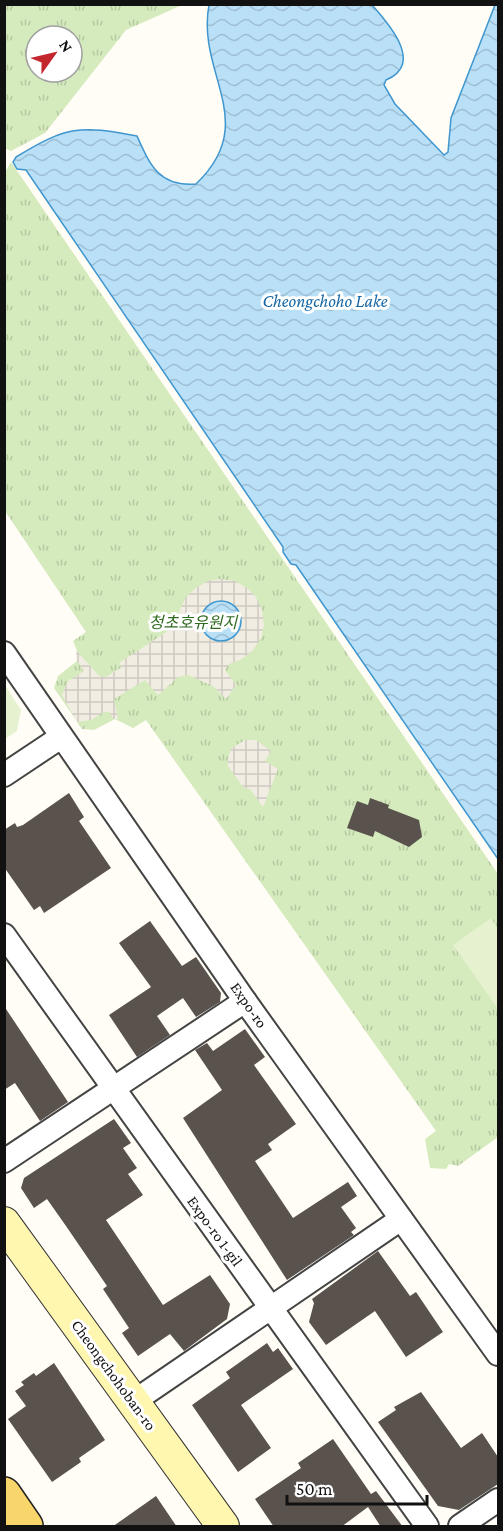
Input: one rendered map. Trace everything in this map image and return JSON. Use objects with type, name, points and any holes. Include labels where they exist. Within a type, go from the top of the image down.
[{"type":"main road","points":[[4,1494],[26,1527]]},
{"type":"street","name":"Expo-ro","points":[[4,653],[245,1001],[498,1354]]},
{"type":"street","points":[[4,775],[61,737]]},
{"type":"street","name":"Expo-ro 1-gil","points":[[4,935],[112,1089],[428,1527]]},
{"type":"street","points":[[4,1161],[245,1001]]},
{"type":"street","points":[[133,1402],[401,1219]]},
{"type":"street","name":"Cheongchohoban-ro","points":[[4,1223],[223,1527]]},
{"type":"street","points":[[460,1527],[498,1500]]},
{"type":"green space","points":[[5,4],[182,5],[126,30],[84,83],[84,24],[24,24],[24,84],[84,84],[45,133],[11,151],[4,148]]},
{"type":"green space","name":"청초호유원지","points":[[11,162],[498,874],[498,1137],[458,1166],[449,1164],[446,1169],[430,1168],[425,1139],[436,1131],[146,720],[133,728],[115,719],[94,730],[82,729],[54,688],[58,676],[77,661],[78,653],[73,641],[86,632],[5,511],[4,174]]},
{"type":"green space","points":[[5,685],[21,710],[17,731],[5,739]]},
{"type":"green space","points":[[491,918],[498,929],[498,1009],[453,945]]},
{"type":"shaded area","points":[[221,579],[235,581],[256,597],[262,610],[264,625],[261,638],[253,650],[242,659],[229,664],[225,670],[236,685],[226,699],[213,686],[188,675],[178,677],[158,695],[145,680],[114,699],[118,719],[114,719],[109,712],[104,712],[91,720],[77,722],[62,695],[68,681],[84,671],[77,661],[76,650],[99,676],[106,677],[122,667],[119,663],[171,629],[186,597],[208,581]],"holes":[[[201,622],[241,625],[234,636],[223,641],[211,638]]]},
{"type":"shaded area","points":[[245,740],[256,740],[271,751],[265,761],[278,769],[263,807],[250,789],[244,788],[228,766],[228,757],[232,748]]},
{"type":"water","name":"Cheongchoho Lake","points":[[209,5],[372,5],[394,32],[403,54],[403,64],[397,73],[386,80],[384,85],[395,104],[444,155],[448,152],[451,118],[495,5],[498,5],[498,859],[296,565],[291,564],[283,552],[283,547],[26,170],[17,169],[13,162],[16,157],[33,147],[61,134],[101,130],[137,136],[146,156],[164,178],[183,184],[196,184],[215,161],[224,140],[225,118],[222,97],[207,30]]},
{"type":"water","points":[[221,601],[235,607],[241,621],[235,635],[221,641],[207,635],[201,621],[207,607]]},
{"type":"building","points":[[69,793],[84,817],[79,821],[111,868],[44,913],[40,906],[34,910],[4,867],[4,830],[15,823],[17,827],[23,825]]},
{"type":"building","points":[[370,798],[419,820],[422,837],[409,847],[375,831],[373,837],[347,828],[357,801],[368,805]]},
{"type":"building","points":[[150,921],[182,966],[196,957],[221,993],[220,1002],[196,1017],[183,998],[157,1016],[170,1035],[137,1057],[109,1015],[151,987],[119,943]]},
{"type":"building","points":[[4,1006],[68,1102],[40,1121],[15,1083],[4,1090]]},
{"type":"building","points":[[245,1029],[265,1057],[254,1065],[296,1124],[268,1144],[272,1150],[255,1161],[293,1218],[348,1182],[357,1196],[341,1207],[356,1228],[351,1232],[354,1235],[287,1280],[183,1118],[222,1090],[195,1050],[207,1043],[213,1051]]},
{"type":"building","points":[[114,1119],[131,1143],[123,1148],[137,1168],[128,1174],[143,1195],[106,1220],[163,1305],[210,1275],[230,1304],[227,1319],[184,1351],[170,1334],[138,1356],[122,1333],[129,1328],[103,1289],[107,1286],[66,1226],[47,1199],[34,1208],[21,1188],[24,1178]]},
{"type":"building","points":[[378,1251],[410,1296],[416,1292],[443,1332],[406,1357],[375,1311],[326,1345],[309,1322],[314,1303],[312,1299]]},
{"type":"building","points":[[267,1343],[273,1352],[278,1348],[293,1369],[241,1405],[271,1448],[238,1472],[192,1405],[230,1378],[226,1372]]},
{"type":"building","points":[[54,1363],[105,1440],[79,1458],[81,1462],[52,1482],[8,1419],[26,1406],[15,1391],[24,1385],[21,1382],[34,1373],[36,1376]]},
{"type":"building","points":[[421,1392],[461,1448],[482,1433],[498,1457],[498,1484],[459,1510],[438,1506],[378,1422],[396,1410],[394,1407]]},
{"type":"building","points":[[333,1439],[371,1494],[376,1491],[403,1527],[381,1527],[368,1507],[341,1527],[274,1527],[255,1499],[301,1468],[298,1463]]},
{"type":"building","points":[[156,1496],[177,1527],[112,1527]]}]
